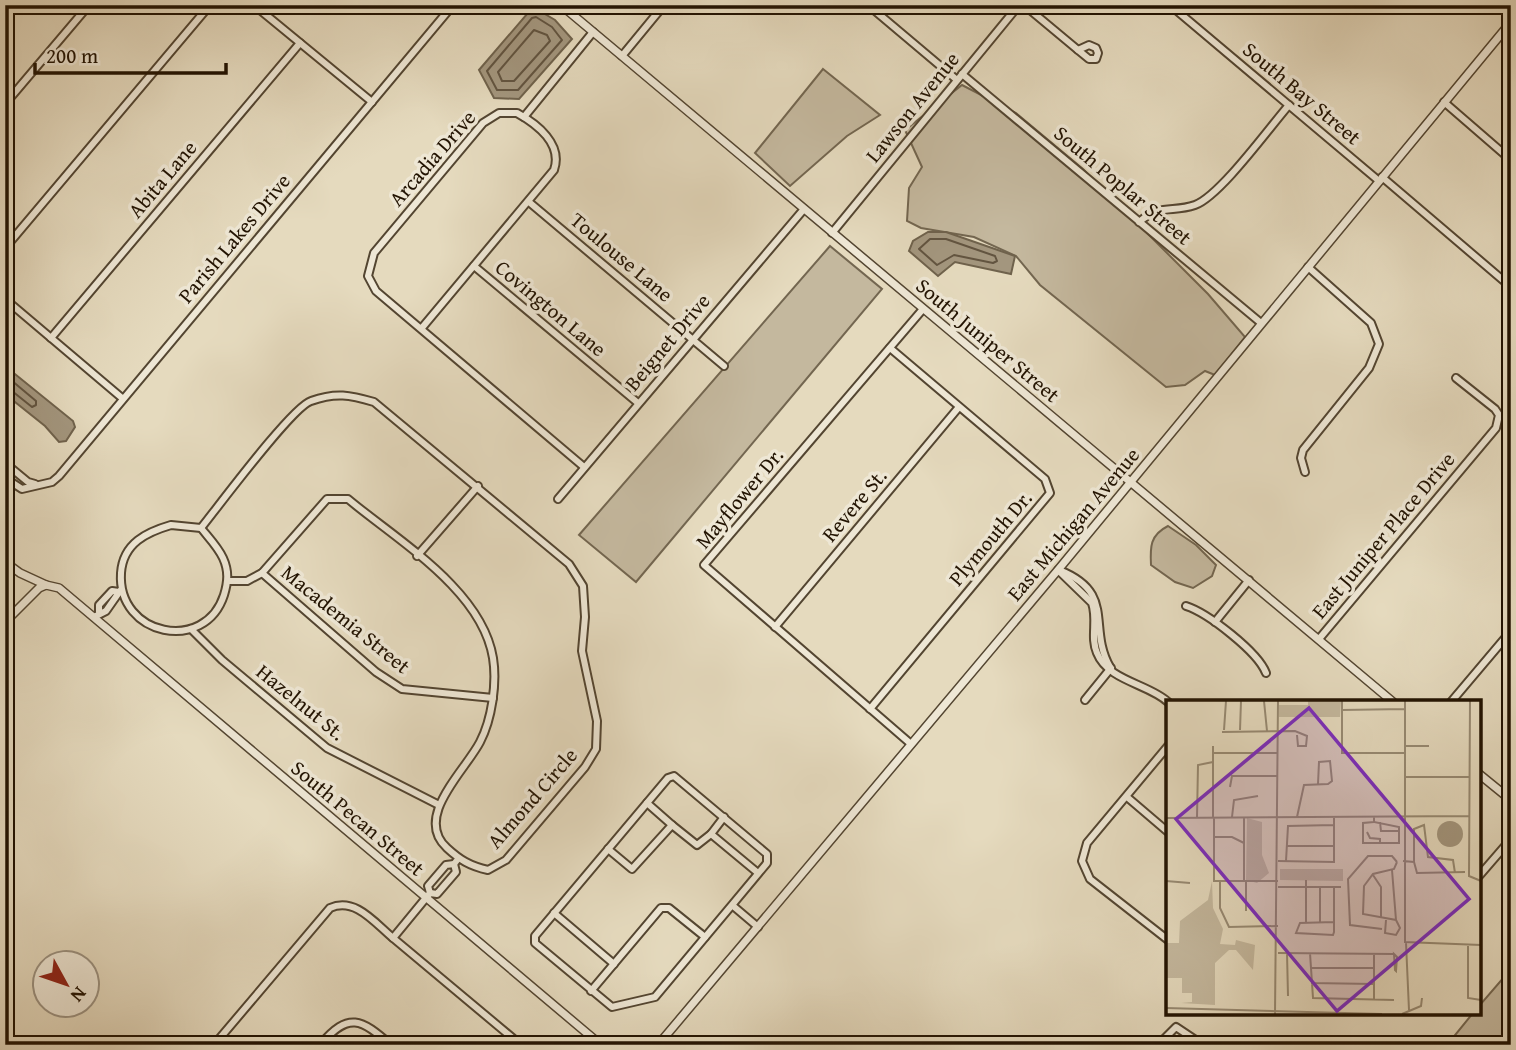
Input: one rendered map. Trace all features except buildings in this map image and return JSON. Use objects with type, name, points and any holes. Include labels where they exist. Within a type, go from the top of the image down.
[{"type":"street","points":[[5,104],[89,5]]},
{"type":"street","points":[[5,248],[210,5]]},
{"type":"street","points":[[254,5],[372,102]]},
{"type":"street","name":"Parish Lakes Drive","points":[[37,485],[52,482],[59,476],[453,5]]},
{"type":"street","name":"South Juniper Street","points":[[561,5],[1391,700]]},
{"type":"street","points":[[622,56],[664,5]]},
{"type":"street","points":[[868,5],[957,80]]},
{"type":"street","points":[[1022,5],[1078,50]]},
{"type":"street","name":"Lawson Avenue","points":[[832,233],[1022,5]]},
{"type":"street","name":"South Bay Street","points":[[1170,5],[1511,287]]},
{"type":"street","name":"East Michigan Avenue","points":[[658,1045],[1131,482],[1511,22]]},
{"type":"street","points":[[421,329],[551,176],[557,156],[547,136],[524,117],[593,32]]},
{"type":"street","name":"Abita Lane","points":[[51,338],[300,43]]},
{"type":"street","name":"South Poplar Street","points":[[962,74],[1261,323]]},
{"type":"street","points":[[1444,102],[1511,160]]},
{"type":"street","points":[[1139,222],[1159,208],[1196,205],[1216,190],[1289,105]]},
{"type":"street","name":"Arcadia Drive","points":[[524,117],[509,112],[490,117],[370,260],[368,276],[376,291],[584,467]]},
{"type":"street","name":"Toulouse Lane","points":[[529,202],[724,366]]},
{"type":"street","name":"Beignet Drive","points":[[558,499],[804,209]]},
{"type":"street","name":"Covington Lane","points":[[474,266],[638,403]]},
{"type":"street","points":[[1305,472],[1301,458],[1303,450],[1369,368],[1377,355],[1379,344],[1371,323],[1308,267]]},
{"type":"street","points":[[5,299],[122,398]]},
{"type":"street","name":"Mayflower Dr.","points":[[911,744],[704,565],[923,309]]},
{"type":"street","name":"Plymouth Dr.","points":[[870,709],[1050,493],[1045,479],[890,348]]},
{"type":"street","name":"East Juniper Place Drive","points":[[1319,639],[1496,428],[1499,415],[1488,401],[1455,378]]},
{"type":"street","name":"Almond Circle","points":[[201,528],[268,444],[308,402],[343,394],[374,402],[569,564],[583,586],[582,650],[597,721],[596,749],[585,768],[506,860],[488,870],[456,862]]},
{"type":"street","name":"Revere St.","points":[[775,627],[959,407]]},
{"type":"street","points":[[5,463],[28,482],[37,485]]},
{"type":"street","points":[[5,478],[22,489],[37,485]]},
{"type":"street","points":[[417,556],[478,486]]},
{"type":"street","points":[[228,581],[247,581],[262,573],[327,499],[348,499],[445,578],[476,613],[492,657],[493,698],[482,740],[439,805],[434,828],[441,843],[456,862],[456,872],[437,894],[428,896],[393,938]]},
{"type":"street","points":[[96,615],[106,611],[119,596],[121,569],[128,552],[143,533],[171,525],[201,528],[225,561],[228,581],[220,605],[206,620],[191,629],[163,631],[138,619],[120,591]]},
{"type":"street","points":[[5,562],[20,573],[46,585]]},
{"type":"street","points":[[1058,569],[1092,603],[1094,646],[1101,661],[1132,684],[1159,694],[1166,700]]},
{"type":"street","name":"Macademia Street","points":[[262,573],[376,672],[402,689],[493,698]]},
{"type":"street","points":[[1215,622],[1249,580]]},
{"type":"street","points":[[5,622],[34,591],[46,585]]},
{"type":"street","name":"South Pecan Street","points":[[46,585],[59,588],[96,615],[601,1045]]},
{"type":"street","points":[[1186,606],[1200,610],[1215,622],[1262,663],[1266,673]]},
{"type":"street","name":"Hazelnut St.","points":[[191,629],[222,660],[327,748],[439,805]]},
{"type":"street","points":[[1453,700],[1511,631]]},
{"type":"street","points":[[1085,700],[1111,668]]},
{"type":"street","points":[[1166,748],[1087,843],[1083,861],[1090,879],[1166,938]]},
{"type":"street","points":[[674,776],[767,854],[766,863],[654,997],[612,1007],[535,943],[536,936],[647,803],[668,778],[674,776]]},
{"type":"street","points":[[1481,776],[1511,800]]},
{"type":"street","points":[[1127,797],[1166,830]]},
{"type":"street","points":[[647,803],[697,845],[711,834],[724,817]]},
{"type":"street","points":[[608,849],[632,869],[672,825]]},
{"type":"street","points":[[711,834],[758,873]]},
{"type":"street","points":[[1481,874],[1511,839]]},
{"type":"street","points":[[428,896],[428,886],[446,865],[456,862]]},
{"type":"street","points":[[214,1045],[330,908],[340,904],[350,905],[393,938],[521,1045]]},
{"type":"street","points":[[732,905],[758,927]]},
{"type":"street","points":[[592,991],[661,908],[669,908],[705,937]]},
{"type":"street","points":[[554,913],[614,964]]},
{"type":"street","points":[[320,1045],[343,1023],[357,1021],[368,1026],[391,1045]]},
{"type":"street","points":[[1158,1045],[1176,1027],[1203,1045]]},
{"type":"shaded area","points":[[823,69],[880,115],[847,136],[790,186],[755,153]]},
{"type":"shaded area","points":[[962,85],[1016,113],[1083,169],[1208,294],[1245,337],[1215,375],[1205,371],[1185,385],[1166,387],[1040,285],[1016,256],[974,237],[921,228],[907,221],[909,188],[922,167],[905,130]]},
{"type":"shaded area","points":[[830,246],[882,289],[636,582],[579,535]]},
{"type":"shaded area","points":[[1168,526],[1196,545],[1216,565],[1212,576],[1193,588],[1175,582],[1151,565],[1152,542],[1158,533]]},
{"type":"shaded area","points":[[1511,969],[1511,1045],[1447,1045],[1471,1015],[1481,1015],[1481,1004]]},
{"type":"water","points":[[533,7],[555,20],[572,39],[519,99],[494,98],[479,70]]},
{"type":"water","points":[[928,232],[946,232],[1015,256],[1011,274],[955,262],[938,276],[909,251],[913,241]]},
{"type":"water","points":[[5,366],[73,421],[75,427],[66,441],[59,442],[45,426],[5,394]]}]
